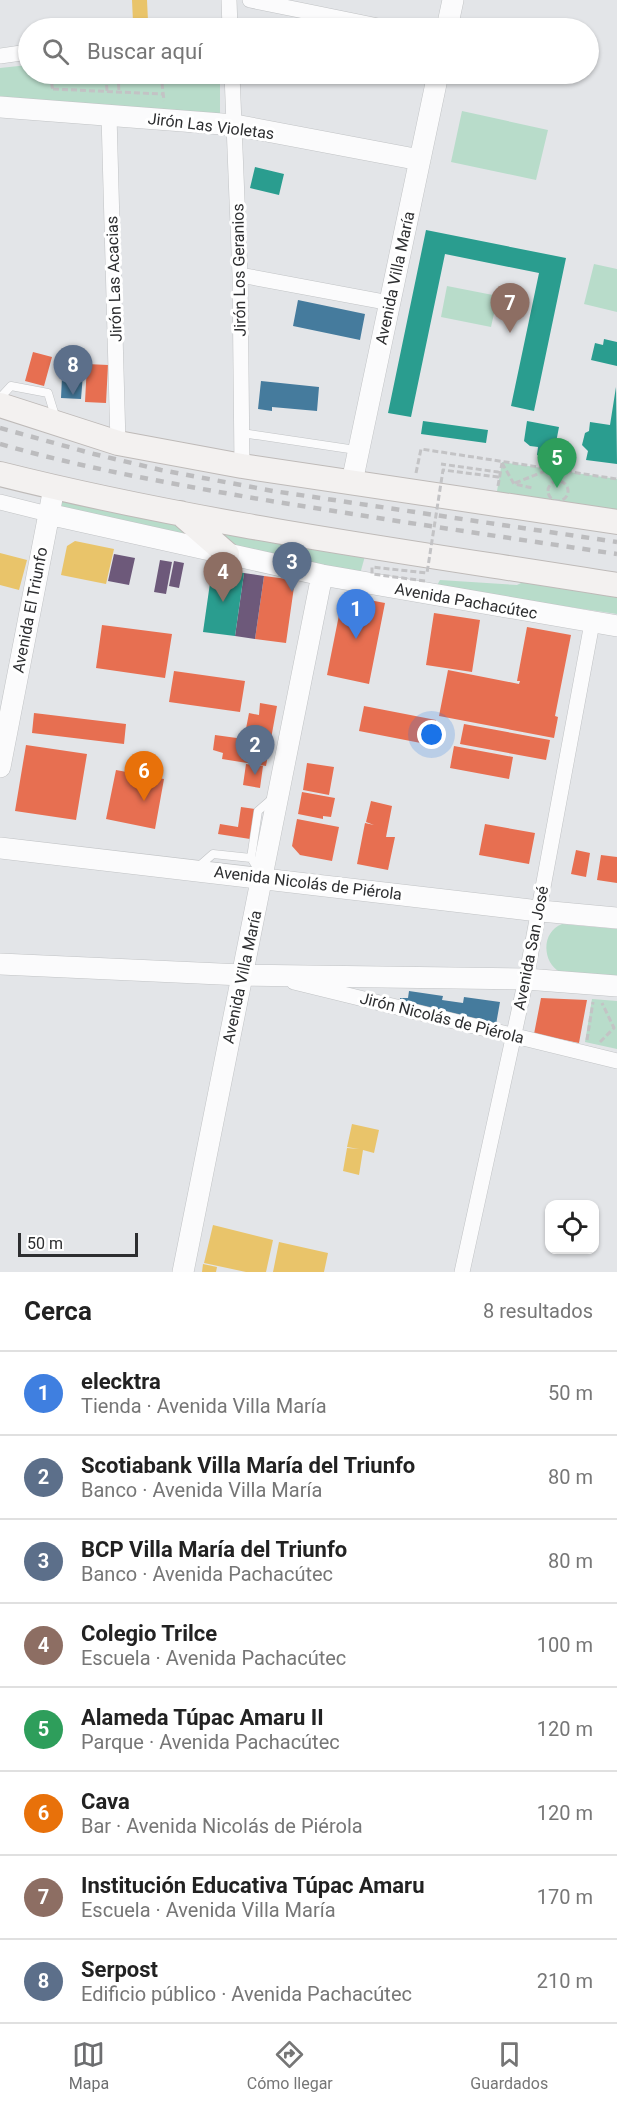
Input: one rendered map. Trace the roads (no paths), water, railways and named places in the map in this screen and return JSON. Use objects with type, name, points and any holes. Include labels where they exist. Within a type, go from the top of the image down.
[{"type":"main road","points":[[449,18],[453,0]]},
{"type":"main road","name":"Avenida Villa María","points":[[352,482],[436,84]]},
{"type":"main road","name":"Jirón Las Violetas","points":[[0,107],[235,125],[420,160]]},
{"type":"main road","points":[[0,405],[118,443],[242,466],[617,522]]},
{"type":"main road","points":[[0,474],[54,488],[180,513],[617,585]]},
{"type":"main road","name":"Avenida El Triunfo","points":[[0,767],[54,488]]},
{"type":"main road","points":[[180,513],[227,554]]},
{"type":"main road","name":"Avenida Pachacútec","points":[[48,514],[322,575],[617,626]]},
{"type":"main road","name":"Avenida Villa María","points":[[183,1272],[322,575]]},
{"type":"main road","name":"Avenida Nicolás de Piérola","points":[[0,848],[539,911],[617,918]]},
{"type":"main road","points":[[0,964],[242,975],[526,979],[613,994]]},
{"type":"street","points":[[228,0],[229,18]]},
{"type":"street","points":[[250,0],[339,18]]},
{"type":"street","points":[[0,56],[18,53]]},
{"type":"street","name":"Jirón Los Geranios","points":[[233,84],[240,275],[242,466]]},
{"type":"street","name":"Jirón Las Acacias","points":[[109,115],[118,443]]},
{"type":"street","points":[[240,275],[390,303]]},
{"type":"street","name":"Avenida Pachacútec","points":[[0,502],[48,514]]},
{"type":"street","name":"Avenida San José","points":[[462,1272],[526,979],[592,623]]},
{"type":"street","name":"Jirón Nicolás de Piérola","points":[[268,975],[617,1061]]},
{"type":"lane","points":[[0,398],[11,386],[48,393],[57,423]]},
{"type":"lane","points":[[242,433],[359,450]]},
{"type":"lane","points":[[262,877],[251,858],[258,810],[279,793]]},
{"type":"lane","points":[[195,870],[213,854],[251,858]]},
{"type":"railway","points":[[0,428],[161,470],[273,491],[617,542]]},
{"type":"railway","points":[[0,444],[157,481],[389,520],[617,554]]},
{"type":"place","name":"Institución Educativa Túpac Amaru","points":[[510,333]]},
{"type":"place","name":"Serpost","points":[[73,395]]},
{"type":"place","name":"Alameda Túpac Amaru II","points":[[557,488]]},
{"type":"place","name":"BCP Villa María del Triunfo","points":[[292,592]]},
{"type":"place","name":"Colegio Trilce","points":[[223,602]]},
{"type":"place","name":"elecktra","points":[[356,639]]},
{"type":"place","name":"Scotiabank Villa María del Triunfo","points":[[255,775]]},
{"type":"place","name":"Cava","points":[[144,801]]}]
